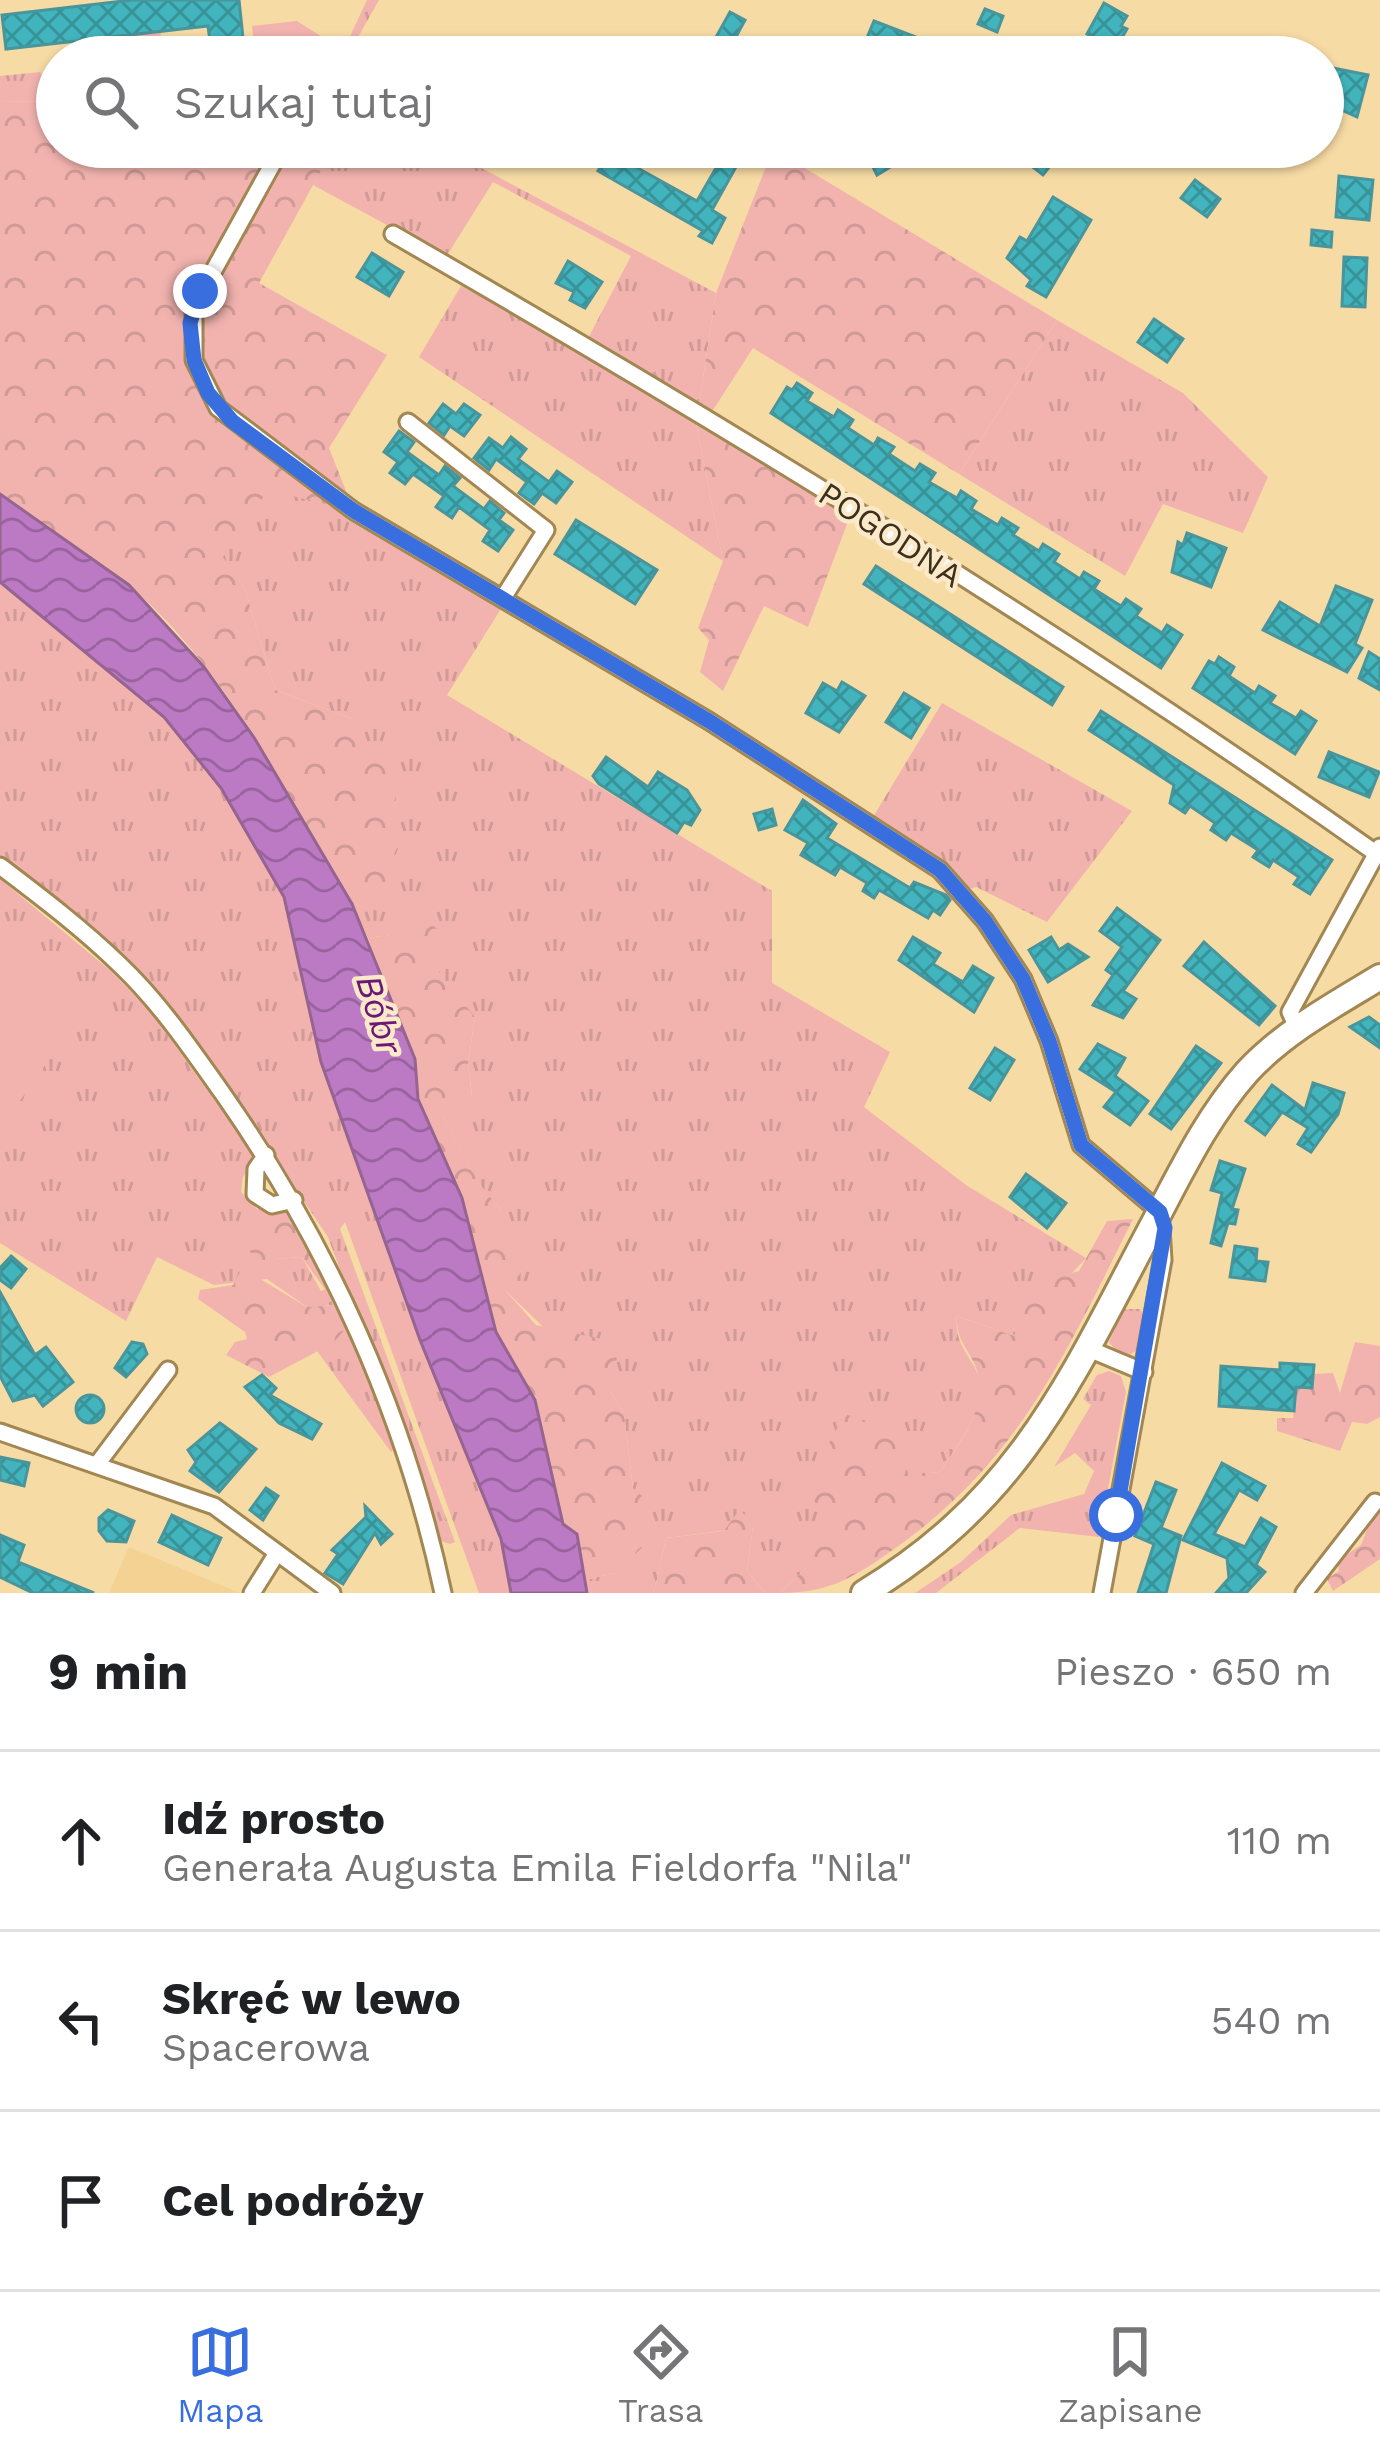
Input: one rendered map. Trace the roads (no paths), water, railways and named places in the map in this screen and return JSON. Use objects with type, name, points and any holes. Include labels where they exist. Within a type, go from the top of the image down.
[{"type":"main road","points":[[864,1593],[934,1545],[996,1489],[1038,1434],[1226,1098],[1259,1060],[1298,1029],[1380,977]]},
{"type":"street","points":[[270,168],[194,306],[190,342],[200,377],[232,421],[354,511],[709,721],[940,870],[985,921],[1023,979],[1049,1041],[1081,1145],[1160,1212],[1162,1260],[1102,1593]]},
{"type":"street","name":"POGODNA","points":[[393,234],[744,440],[1379,850]]},
{"type":"street","points":[[408,422],[546,530],[502,598]]},
{"type":"street","points":[[1298,1029],[1290,1012],[1379,850]]},
{"type":"street","points":[[0,866],[122,966],[180,1032],[294,1200],[326,1256],[389,1411],[430,1530],[443,1593]]},
{"type":"street","points":[[266,1155],[256,1169],[255,1195],[272,1205],[294,1200]]},
{"type":"street","points":[[1089,1348],[1144,1372]]},
{"type":"street","points":[[98,1463],[168,1370]]},
{"type":"street","points":[[0,1432],[214,1506],[332,1593]]},
{"type":"street","points":[[1304,1593],[1376,1502]]},
{"type":"street","points":[[252,1593],[277,1553]]},
{"type":"water","name":"Bóbr","points":[[0,494],[129,585],[204,667],[255,739],[352,904],[415,1059],[418,1099],[462,1198],[496,1332],[535,1400],[563,1524],[577,1534],[587,1593],[511,1593],[501,1539],[420,1340],[321,1062],[284,897],[221,788],[164,717],[0,582]]}]
